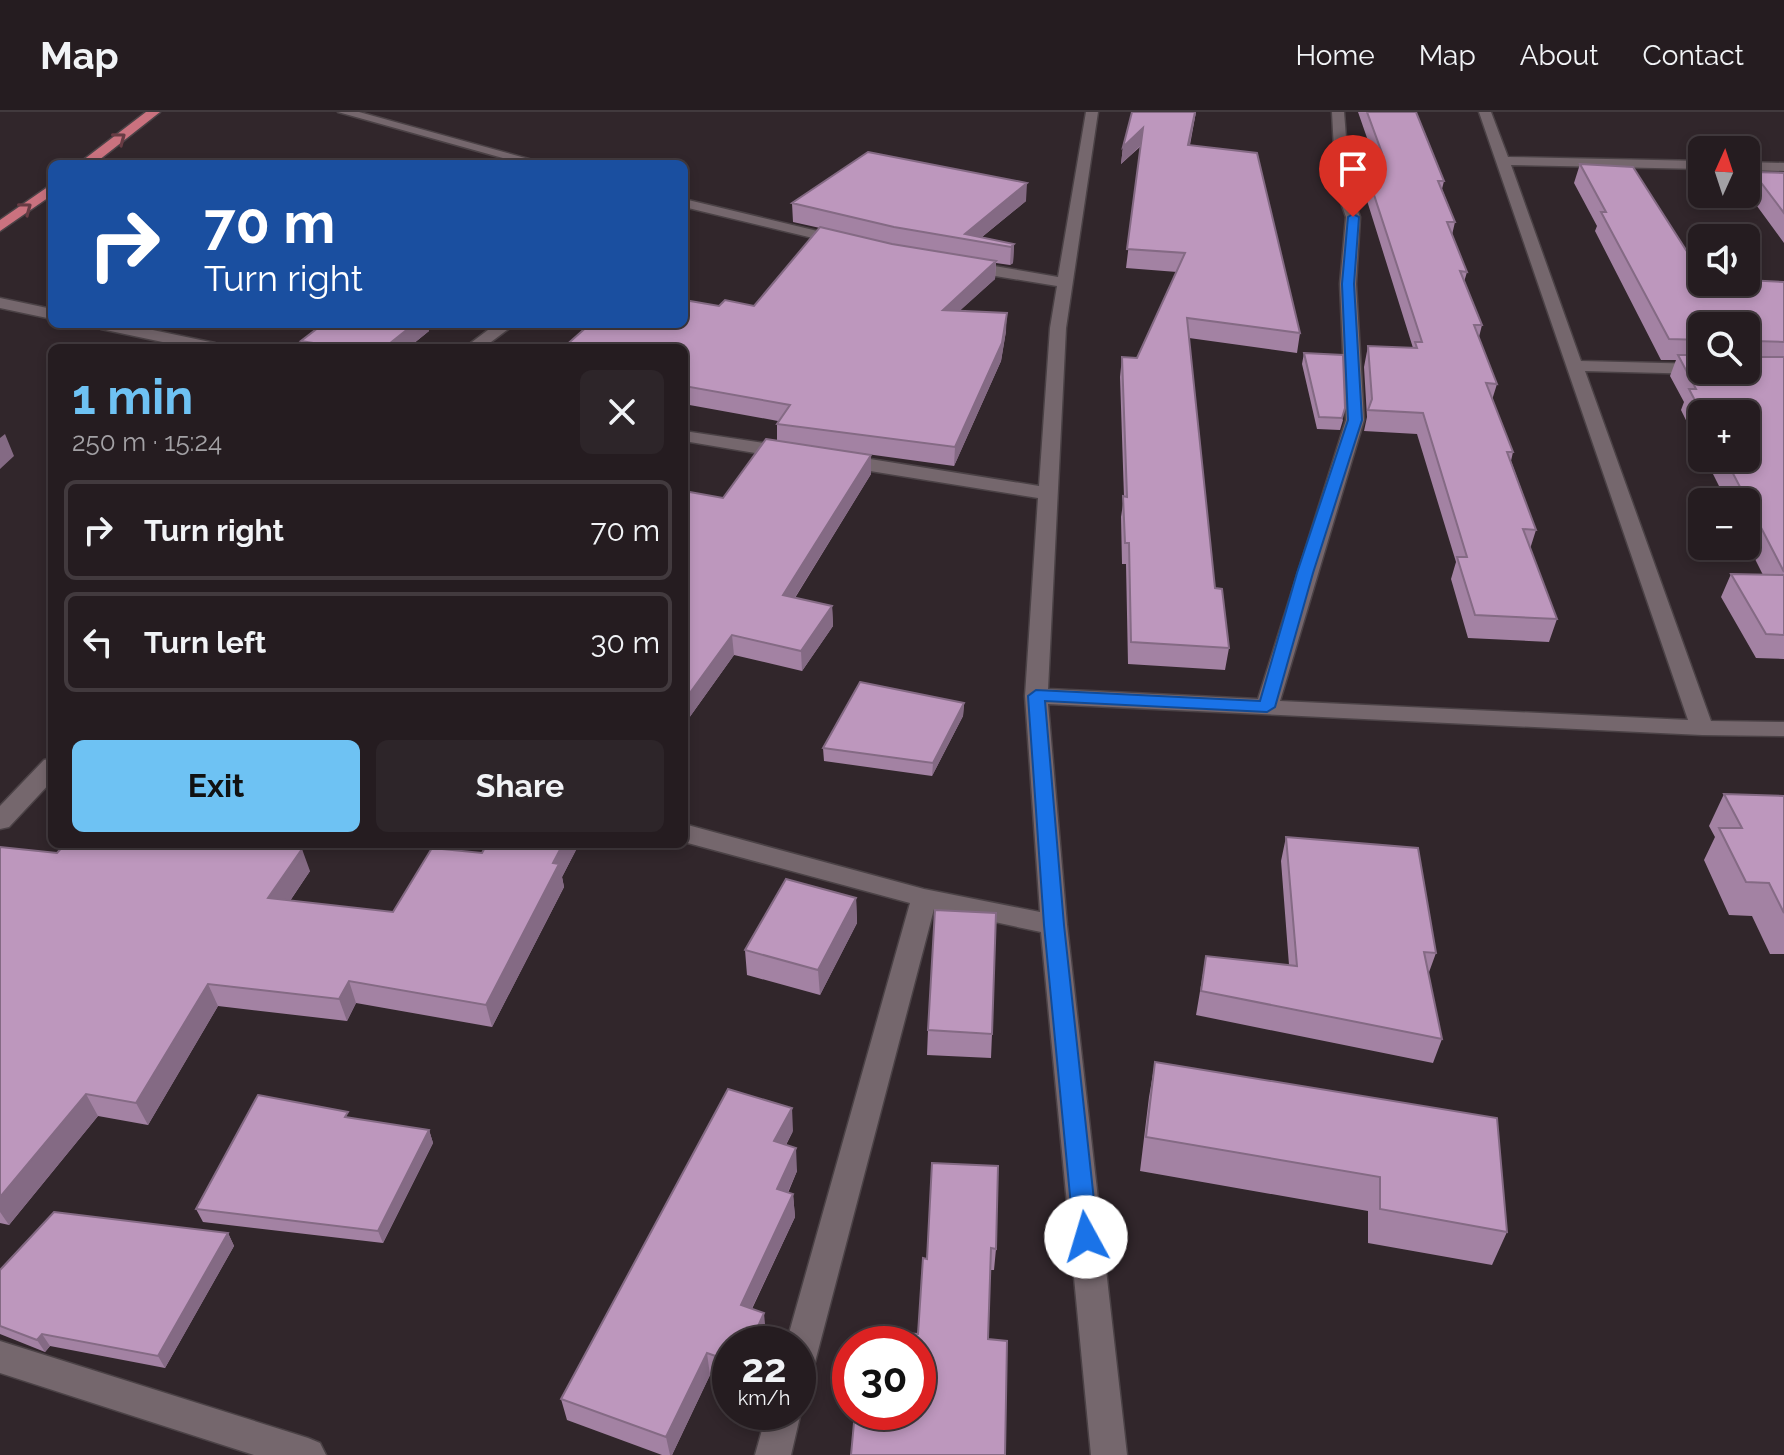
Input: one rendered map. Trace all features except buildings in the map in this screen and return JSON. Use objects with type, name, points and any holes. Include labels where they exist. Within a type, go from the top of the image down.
[{"type":"highway","points":[[90,160],[154,112]]},
{"type":"highway","points":[[0,227],[48,191]]},
{"type":"street","points":[[344,112],[525,160]]},
{"type":"street","points":[[1092,112],[1058,328],[1036,696],[1054,925],[1109,1455]]},
{"type":"street","points":[[1267,707],[1305,573],[1355,420],[1348,284],[1353,217],[1343,188],[1338,112]]},
{"type":"street","points":[[1485,112],[1702,728]]},
{"type":"street","points":[[1502,161],[1688,165]]},
{"type":"street","points":[[1760,166],[1784,167]]},
{"type":"street","points":[[688,204],[863,246]]},
{"type":"street","points":[[955,264],[1065,283]]},
{"type":"street","points":[[0,303],[48,313]]},
{"type":"street","points":[[120,328],[196,344]]},
{"type":"street","points":[[478,344],[501,328]]},
{"type":"street","points":[[1575,366],[1688,369]]},
{"type":"street","points":[[688,437],[1046,493]]},
{"type":"street","points":[[1036,696],[1702,728],[1784,729]]},
{"type":"street","points":[[0,821],[48,770]]},
{"type":"street","points":[[688,834],[924,898],[1054,925]]},
{"type":"street","points":[[808,1326],[924,898]]},
{"type":"street","points":[[0,1357],[308,1455]]},
{"type":"street","points":[[773,1455],[779,1430]]},
{"type":"route","points":[[1086,1237],[1054,925],[1036,696],[1267,707],[1305,573],[1355,420],[1348,284],[1353,217]]}]
